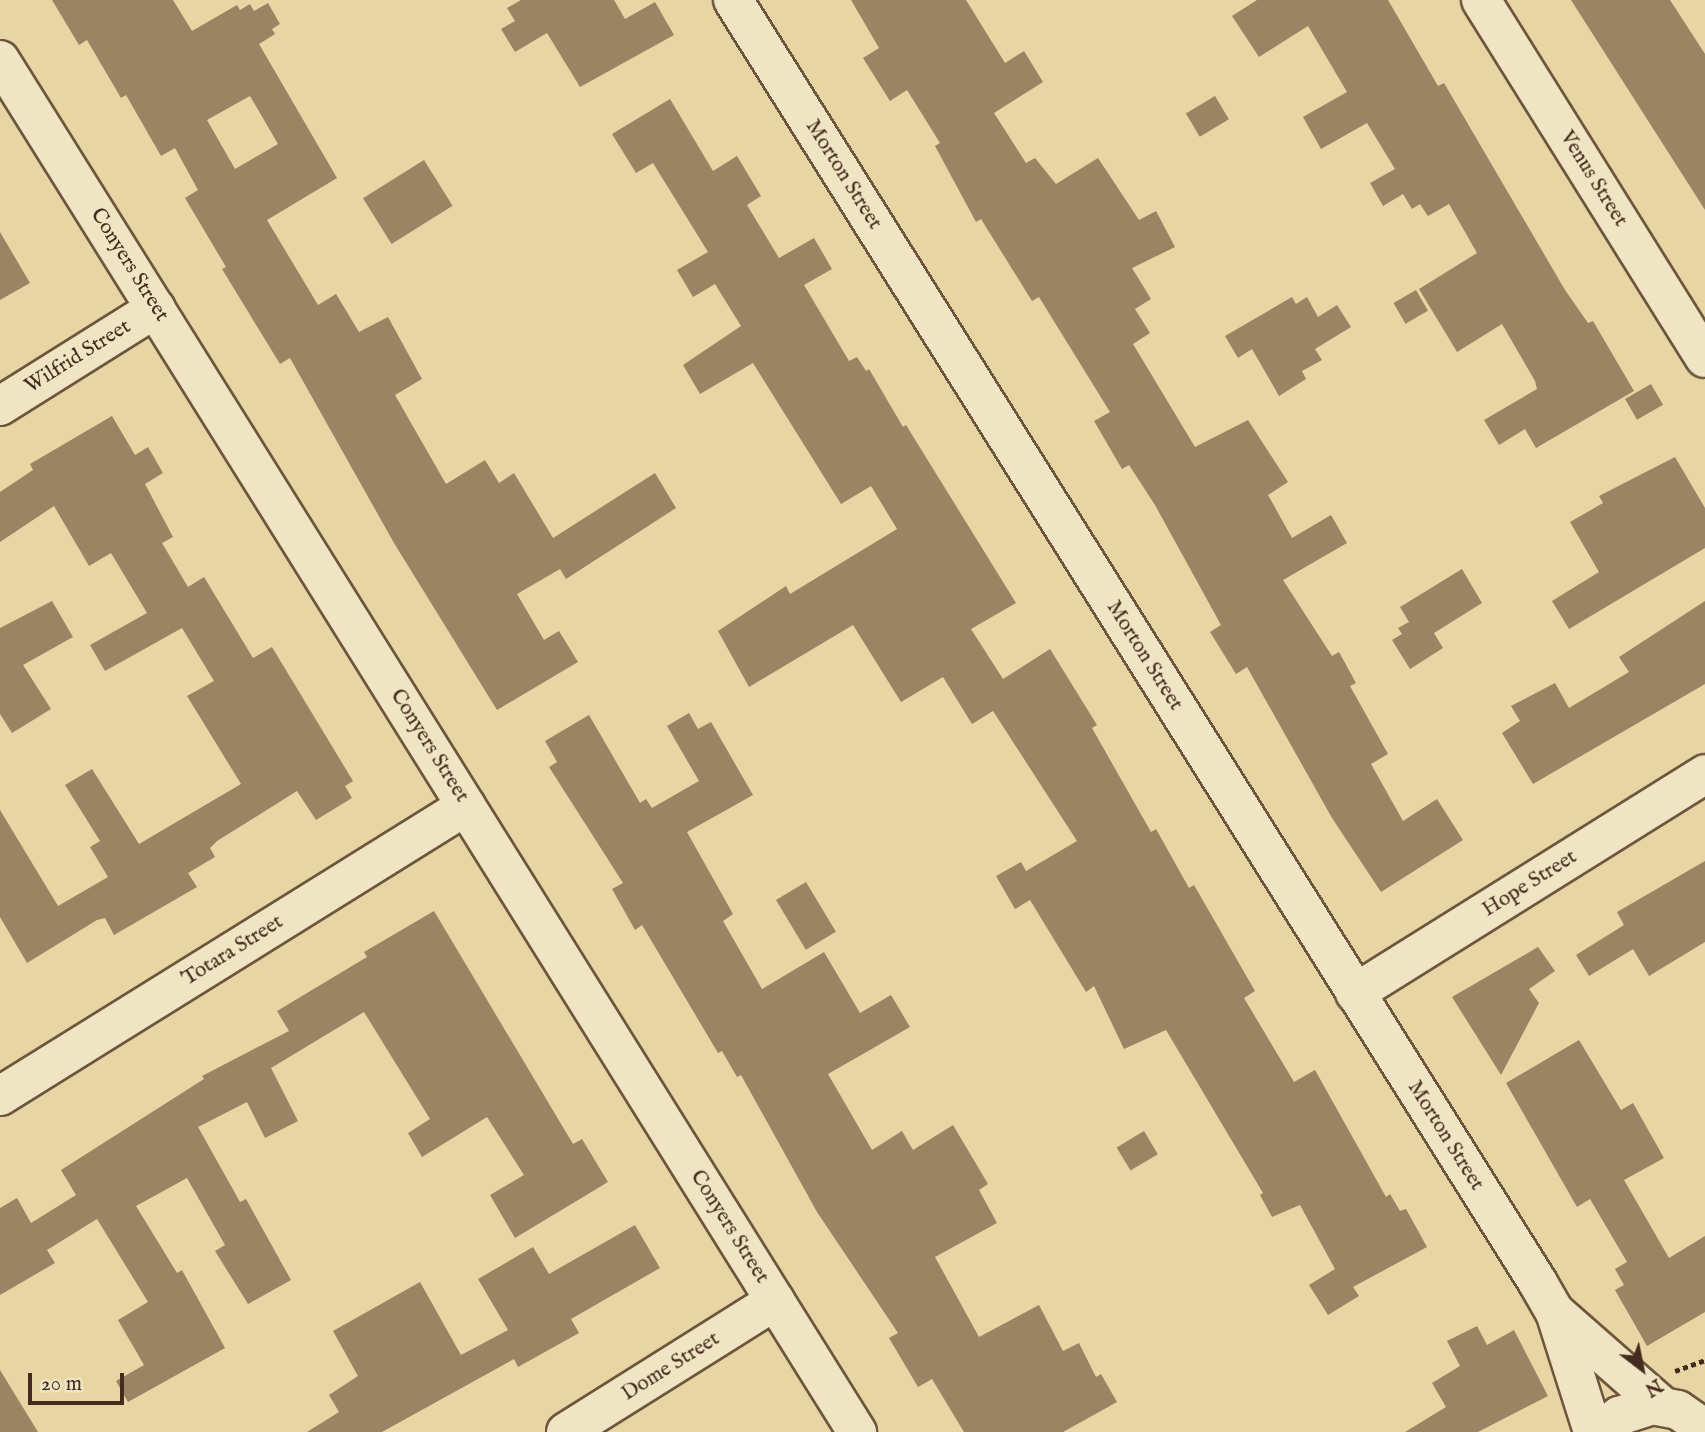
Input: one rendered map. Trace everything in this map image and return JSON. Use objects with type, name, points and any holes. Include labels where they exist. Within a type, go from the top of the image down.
[{"type":"street","name":"Morton Street","points":[[733,0],[1546,1297],[1593,1432]]},
{"type":"street","name":"Venus Street","points":[[1481,0],[1705,358]]},
{"type":"street","name":"Conyers Street","points":[[0,60],[857,1432]]},
{"type":"street","name":"Wilfrid Street","points":[[0,406],[156,308]]},
{"type":"street","name":"Hope Street","points":[[1355,993],[1705,774]]},
{"type":"street","name":"Totara Street","points":[[0,1096],[466,806]]},
{"type":"street","name":"Morton Street","points":[[1546,1297],[1678,1403],[1705,1429]]},
{"type":"street","name":"Dome Street","points":[[566,1432],[775,1301]]},
{"type":"street","points":[[1603,1432],[1627,1412],[1678,1403]]},
{"type":"building","points":[[52,0],[173,0],[192,31],[237,5],[240,10],[250,4],[254,11],[268,3],[280,24],[272,29],[275,34],[259,44],[337,178],[267,220],[318,305],[336,294],[359,332],[388,317],[422,379],[395,395],[446,484],[485,460],[499,483],[514,473],[553,538],[655,473],[676,508],[566,579],[560,569],[517,594],[544,640],[559,631],[578,662],[497,710],[394,543],[290,358],[280,364],[222,269],[226,267],[185,198],[198,190],[175,148],[161,156],[126,95],[121,98],[87,40],[79,45]],"holes":[[[250,96],[278,144],[235,169],[207,120]]]},
{"type":"building","points":[[521,0],[614,0],[625,19],[655,2],[674,35],[580,87],[547,33],[515,52],[501,29],[515,21],[507,8]]},
{"type":"building","points":[[851,0],[966,0],[1005,63],[1024,51],[1043,82],[994,113],[1026,163],[1035,158],[1056,184],[1098,158],[1139,220],[1156,211],[1175,247],[1132,268],[1151,299],[1135,309],[1150,333],[1133,344],[1195,447],[1248,420],[1288,482],[1268,495],[1292,538],[1331,515],[1347,543],[1283,580],[1332,656],[1339,652],[1356,683],[1350,686],[1388,754],[1371,764],[1403,821],[1437,799],[1463,840],[1381,892],[1332,818],[1247,667],[1236,674],[1210,632],[1221,625],[1155,505],[1129,465],[1122,469],[1094,421],[1110,412],[1039,297],[1032,301],[981,219],[976,222],[935,146],[940,143],[907,90],[890,101],[863,58],[879,48]]},
{"type":"building","points":[[1257,0],[1388,0],[1438,86],[1444,83],[1565,290],[1588,323],[1593,321],[1634,391],[1536,448],[1525,429],[1499,445],[1484,420],[1537,389],[1535,381],[1502,324],[1457,352],[1419,289],[1477,253],[1449,204],[1428,216],[1420,204],[1412,209],[1403,194],[1383,206],[1370,183],[1395,169],[1367,123],[1321,149],[1303,117],[1347,92],[1308,26],[1259,57],[1232,16]]},
{"type":"building","points":[[1571,0],[1670,0],[1705,54],[1705,210]]},
{"type":"building","points":[[1215,96],[1229,119],[1200,137],[1186,114]]},
{"type":"building","points":[[670,99],[713,171],[737,156],[761,196],[747,205],[779,258],[814,238],[832,269],[804,285],[849,361],[857,357],[866,371],[869,369],[1016,603],[971,629],[1003,679],[1050,649],[1097,725],[1092,728],[1151,832],[1156,829],[1189,888],[1194,885],[1255,991],[1244,998],[1294,1082],[1315,1070],[1386,1197],[1390,1194],[1400,1211],[1406,1209],[1427,1247],[1353,1287],[1359,1296],[1328,1315],[1309,1285],[1335,1269],[1300,1205],[1272,1217],[1260,1195],[1263,1193],[1166,1030],[1124,1049],[1094,986],[1086,992],[1030,900],[1015,909],[996,876],[1021,862],[1026,871],[1077,841],[993,711],[972,724],[943,677],[901,702],[853,625],[749,687],[718,631],[786,586],[790,594],[897,529],[871,486],[841,504],[753,363],[700,394],[683,365],[741,326],[715,284],[693,297],[677,270],[708,252],[653,163],[636,173],[612,134]]},
{"type":"building","points":[[424,160],[453,206],[392,244],[363,198]]},
{"type":"building","points":[[0,232],[30,283],[0,300]]},
{"type":"building","points":[[1416,290],[1428,311],[1405,324],[1393,303]]},
{"type":"building","points":[[1292,297],[1296,304],[1307,297],[1318,317],[1337,305],[1351,327],[1315,349],[1322,360],[1302,371],[1306,379],[1279,396],[1252,349],[1238,358],[1225,336]]},
{"type":"building","points":[[1651,384],[1663,405],[1637,420],[1625,399]]},
{"type":"building","points":[[112,416],[135,455],[148,447],[163,473],[145,484],[173,537],[162,543],[188,587],[204,577],[253,658],[272,647],[353,781],[345,786],[352,798],[316,820],[297,791],[217,841],[210,848],[215,857],[188,873],[197,887],[114,935],[105,918],[97,920],[27,963],[0,917],[0,810],[58,906],[108,877],[90,847],[100,841],[65,785],[92,769],[139,844],[241,784],[187,696],[214,681],[182,628],[105,671],[90,645],[147,613],[111,553],[89,566],[54,506],[0,542],[0,492],[33,470],[30,464]]},
{"type":"building","points":[[1675,457],[1705,508],[1705,548],[1569,629],[1552,601],[1599,572],[1570,522],[1603,503],[1599,496]]},
{"type":"building","points":[[1462,569],[1482,603],[1434,633],[1443,648],[1410,669],[1392,640],[1402,634],[1398,628],[1409,622],[1400,607]]},
{"type":"building","points":[[52,601],[73,637],[23,665],[51,709],[12,733],[0,714],[0,628]]},
{"type":"building","points":[[1705,601],[1705,684],[1533,784],[1502,733],[1520,721],[1511,706],[1555,683],[1569,708],[1629,672],[1619,657]]},
{"type":"building","points":[[689,713],[698,729],[711,722],[753,795],[687,832],[733,914],[723,921],[762,989],[824,952],[860,1013],[891,995],[910,1027],[828,1074],[872,1150],[902,1131],[913,1150],[953,1125],[988,1184],[979,1190],[997,1223],[935,1257],[979,1337],[1039,1305],[1063,1351],[1079,1343],[1096,1377],[1101,1374],[1117,1402],[1063,1432],[964,1432],[932,1379],[918,1387],[889,1338],[898,1333],[817,1212],[741,1075],[737,1077],[722,1051],[718,1053],[642,925],[635,930],[612,889],[623,883],[549,767],[557,762],[545,741],[589,715],[640,803],[646,799],[652,808],[699,781],[667,726]]},
{"type":"building","points":[[1705,861],[1705,942],[1649,976],[1633,949],[1589,976],[1576,955],[1624,925],[1617,912]]},
{"type":"building","points":[[806,882],[836,932],[806,950],[776,900]]},
{"type":"building","points":[[434,911],[573,1144],[582,1139],[608,1182],[515,1238],[490,1195],[524,1175],[487,1117],[422,1157],[408,1133],[430,1119],[364,1012],[271,1068],[298,1121],[265,1138],[247,1102],[198,1127],[240,1202],[246,1199],[291,1280],[248,1304],[215,1251],[225,1245],[187,1178],[136,1206],[177,1273],[182,1270],[225,1348],[128,1402],[116,1381],[144,1365],[118,1320],[148,1302],[97,1219],[47,1250],[55,1263],[0,1295],[0,1208],[17,1198],[31,1223],[76,1195],[61,1170],[204,1079],[202,1076],[289,1031],[277,1011],[367,957],[364,952]]},
{"type":"building","points":[[1538,947],[1555,971],[1529,989],[1539,1003],[1501,1075],[1452,997]]},
{"type":"building","points":[[1579,1040],[1621,1110],[1633,1103],[1664,1158],[1624,1180],[1669,1258],[1705,1236],[1705,1312],[1647,1346],[1615,1290],[1624,1285],[1615,1269],[1627,1262],[1590,1199],[1577,1207],[1506,1083]]},
{"type":"building","points":[[1144,1131],[1158,1154],[1130,1171],[1117,1147]]},
{"type":"building","points":[[635,1225],[660,1268],[571,1319],[579,1333],[518,1367],[514,1359],[382,1432],[307,1432],[339,1412],[329,1395],[358,1376],[333,1331],[420,1282],[461,1355],[508,1330],[478,1279],[533,1247],[549,1274]]},
{"type":"building","points":[[1477,1326],[1487,1345],[1514,1330],[1548,1396],[1478,1432],[1405,1432],[1446,1407],[1432,1383],[1460,1366],[1447,1341]]},
{"type":"building","points":[[0,1370],[38,1432],[0,1432]]}]
